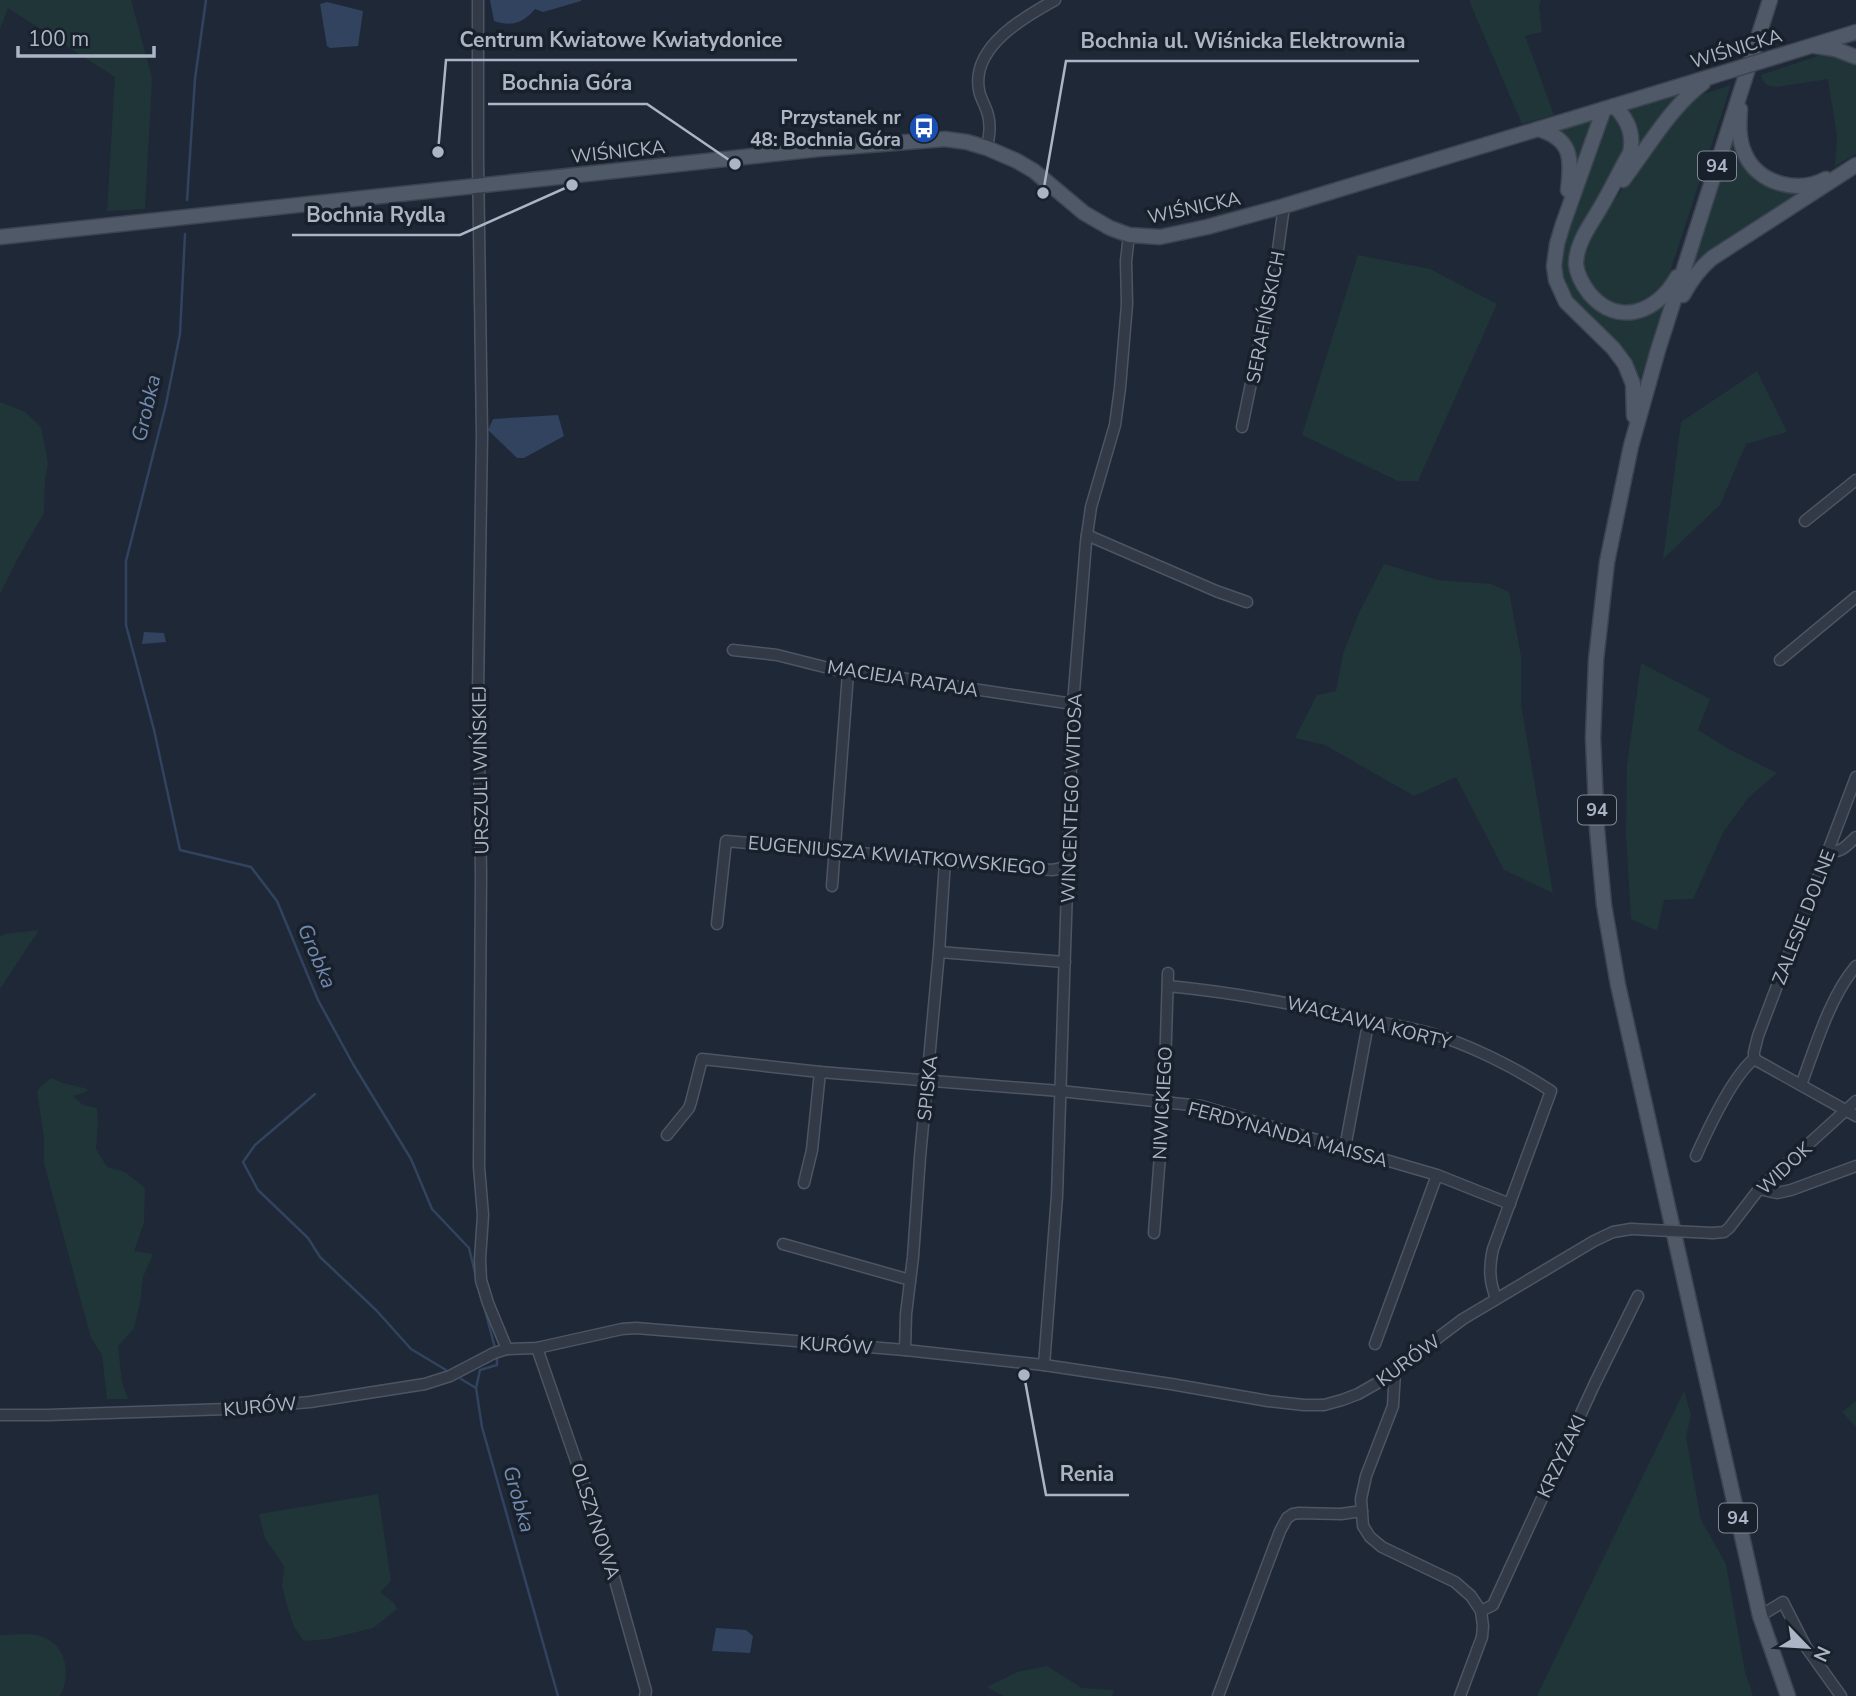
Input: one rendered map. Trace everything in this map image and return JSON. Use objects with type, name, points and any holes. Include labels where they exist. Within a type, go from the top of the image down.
[{"type":"main road","name":"94","points":[[1770,0],[1631,446],[1607,562],[1596,660],[1593,737],[1604,905],[1618,985],[1760,1616],[1788,1696]]},
{"type":"main road","name":"WIŚNICKA","points":[[0,237],[798,151],[945,139],[987,148],[1017,161],[1034,171],[1084,213],[1110,228],[1129,235],[1160,237],[1284,206],[1856,32]]},
{"type":"main road","points":[[1810,46],[1835,49],[1856,57]]},
{"type":"main road","points":[[1598,212],[1690,92],[1713,76]]},
{"type":"main road","points":[[1741,87],[1740,140],[1752,167],[1763,176],[1787,185],[1814,185],[1856,159]]},
{"type":"main road","points":[[1631,446],[1634,394],[1630,374],[1613,348],[1566,303],[1556,279],[1555,254],[1563,224],[1609,108],[1625,117],[1632,143],[1630,153],[1580,244],[1576,265],[1578,275],[1588,292],[1602,306],[1611,310],[1637,312],[1657,303],[1675,281],[1692,244]]},
{"type":"main road","points":[[1538,129],[1558,137],[1571,161],[1563,224]]},
{"type":"main road","points":[[1667,324],[1691,279],[1701,267],[1856,165]]},
{"type":"street","name":"URSZULI WIŃSKIEJ","points":[[478,0],[482,435],[478,683],[481,874],[479,1167],[483,1215],[480,1259],[481,1280],[501,1351]]},
{"type":"street","points":[[987,148],[990,126],[979,91],[980,66],[999,38],[1055,0]]},
{"type":"street","name":"SERAFIŃSKICH","points":[[1242,427],[1277,257],[1284,206]]},
{"type":"street","name":"WINCENTEGO WITOSA","points":[[1044,1365],[1057,1196],[1073,704],[1091,507],[1115,425],[1127,304],[1126,261],[1129,235]]},
{"type":"street","points":[[1805,521],[1856,481]]},
{"type":"street","points":[[1087,536],[1247,602]]},
{"type":"street","points":[[1780,660],[1856,597]]},
{"type":"street","name":"MACIEJA RATAJA","points":[[733,650],[777,655],[848,673],[874,674],[1073,704]]},
{"type":"street","points":[[832,886],[848,673]]},
{"type":"street","name":"ZALESIE DOLNE","points":[[1754,1059],[1758,1036],[1856,777]]},
{"type":"street","points":[[1829,851],[1840,850],[1856,837]]},
{"type":"street","name":"EUGENIUSZA KWIATKOWSKIEGO","points":[[717,924],[726,841],[1052,870],[1068,867]]},
{"type":"street","name":"SPISKA","points":[[905,1350],[939,952],[944,861]]},
{"type":"street","points":[[939,952],[1065,962]]},
{"type":"street","points":[[1801,1085],[1835,1000],[1846,978],[1856,966]]},
{"type":"street","name":"NIWICKIEGO","points":[[1154,1233],[1164,1103],[1167,973]]},
{"type":"street","name":"WACŁAWA KORTY","points":[[1168,986],[1287,1002],[1427,1032],[1469,1048],[1533,1079],[1551,1091],[1490,1263],[1489,1275],[1496,1298]]},
{"type":"street","points":[[1345,1148],[1368,1024],[1374,1021]]},
{"type":"street","name":"FERDYNANDA MAISSA","points":[[667,1135],[689,1108],[702,1059],[1201,1106],[1437,1175],[1510,1204]]},
{"type":"street","points":[[1696,1156],[1709,1127],[1744,1067],[1754,1059],[1851,1114]]},
{"type":"street","points":[[804,1183],[812,1150],[820,1072]]},
{"type":"street","name":"WIDOK","points":[[1713,1233],[1724,1232],[1730,1228],[1759,1189],[1851,1114],[1856,1101]]},
{"type":"street","points":[[1759,1189],[1777,1193],[1856,1166]]},
{"type":"street","points":[[1375,1344],[1437,1175]]},
{"type":"street","name":"KURÓW","points":[[0,1415],[228,1409],[310,1402],[425,1384],[450,1376],[501,1351],[537,1348],[636,1328],[905,1350],[1044,1365],[1268,1401],[1324,1405],[1357,1394],[1379,1382],[1463,1319],[1613,1232],[1631,1229],[1713,1233]]},
{"type":"street","points":[[783,1244],[910,1279]]},
{"type":"street","name":"KRZYŻAKI","points":[[1481,1611],[1493,1605],[1589,1395],[1638,1296]]},
{"type":"street","name":"OLSZYNOWA","points":[[537,1348],[614,1577],[646,1691],[645,1696]]},
{"type":"street","points":[[1395,1371],[1393,1406],[1366,1476],[1361,1499],[1363,1526],[1370,1537],[1382,1547],[1455,1582],[1471,1596],[1481,1611],[1482,1637],[1460,1696]]},
{"type":"street","points":[[1379,1382],[1393,1392]]},
{"type":"street","points":[[1217,1696],[1287,1518],[1293,1514],[1362,1511]]},
{"type":"street","points":[[1760,1616],[1783,1602],[1806,1647],[1841,1696]]},
{"type":"green space","points":[[0,0],[131,0],[152,78],[145,209],[107,211],[115,77],[8,8],[0,29]]},
{"type":"green space","points":[[1470,0],[1541,0],[1539,7],[1542,32],[1525,36],[1554,115],[1522,124]]},
{"type":"green space","points":[[1824,54],[1856,64],[1856,154],[1835,166],[1837,136],[1828,79],[1776,87],[1766,84],[1761,75]]},
{"type":"green space","points":[[1731,85],[1665,287],[1654,297],[1628,307],[1608,303],[1585,283],[1581,254],[1594,228],[1661,137],[1695,97]]},
{"type":"green space","points":[[1684,90],[1633,156],[1636,130],[1626,109]]},
{"type":"green space","points":[[1607,114],[1621,127],[1625,146],[1571,274],[1579,291],[1602,312],[1664,305],[1638,387],[1572,304],[1561,280],[1561,249]]},
{"type":"green space","points":[[1590,119],[1593,124],[1575,171],[1553,130]]},
{"type":"green space","points":[[1734,140],[1739,155],[1799,190],[1800,194],[1697,265],[1694,263]]},
{"type":"green space","points":[[1358,255],[1430,269],[1497,304],[1418,481],[1398,481],[1302,435]]},
{"type":"green space","points":[[1757,371],[1787,432],[1746,444],[1720,505],[1663,559],[1681,422]]},
{"type":"green space","points":[[0,402],[25,412],[41,427],[48,463],[44,513],[0,594]]},
{"type":"green space","points":[[1384,564],[1438,580],[1491,584],[1509,592],[1521,656],[1521,704],[1553,893],[1504,870],[1456,777],[1414,796],[1325,745],[1295,738],[1317,695],[1336,691],[1343,654],[1359,613]]},
{"type":"green space","points":[[1641,663],[1710,699],[1698,730],[1777,773],[1748,798],[1724,831],[1693,899],[1664,900],[1657,931],[1631,919],[1626,835],[1627,765]]},
{"type":"green space","points":[[39,930],[0,989],[0,937]]},
{"type":"green space","points":[[51,1078],[88,1089],[73,1096],[83,1105],[97,1108],[96,1149],[107,1167],[125,1172],[145,1188],[144,1223],[134,1251],[153,1254],[143,1277],[134,1328],[118,1346],[122,1383],[128,1399],[107,1399],[102,1355],[91,1338],[44,1163],[44,1137],[37,1092]]},
{"type":"green space","points":[[1684,1391],[1691,1415],[1686,1437],[1701,1520],[1726,1564],[1745,1672],[1753,1696],[1537,1696]]},
{"type":"green space","points":[[1856,1401],[1856,1427],[1842,1412]]},
{"type":"green space","points":[[378,1494],[391,1581],[380,1592],[394,1603],[397,1609],[373,1628],[328,1639],[304,1641],[294,1627],[288,1609],[282,1586],[284,1566],[265,1538],[259,1514]]},
{"type":"green space","points":[[0,1635],[35,1635],[56,1645],[66,1669],[60,1696],[0,1696]]},
{"type":"green space","points":[[1047,1666],[1082,1688],[1114,1690],[1112,1696],[1004,1696],[987,1687],[1017,1672]]},
{"type":"water","points":[[490,0],[581,1],[543,12],[535,9],[521,21],[506,24],[494,21]]},
{"type":"water","points":[[327,2],[363,11],[358,46],[327,46],[320,4]]},
{"type":"water","points":[[558,415],[564,436],[524,458],[517,458],[488,430],[493,419]]},
{"type":"water","points":[[144,632],[164,633],[166,642],[142,644]]},
{"type":"water","points":[[716,1628],[746,1630],[753,1636],[750,1653],[712,1651]]},
{"type":"waterway","name":"Grobka","points":[[187,200],[195,79],[206,0]]},
{"type":"waterway","name":"Grobka","points":[[185,234],[180,334],[166,404],[126,561],[126,625],[154,730],[180,850],[251,867],[277,901],[318,1000],[353,1064],[411,1159],[432,1209],[469,1248],[476,1277]]},
{"type":"waterway","points":[[315,1094],[255,1145],[243,1162],[258,1190],[308,1238],[320,1257],[376,1310],[411,1349],[446,1370]]},
{"type":"waterway","name":"Grobka","points":[[485,1310],[495,1348]]},
{"type":"waterway","name":"Grobka","points":[[497,1354],[497,1365],[480,1370],[476,1388],[482,1427],[558,1696]]},
{"type":"waterway","points":[[461,1379],[476,1388]]},
{"type":"place","name":"Przystanek nr 48: Bochnia Góra","points":[[924,128]]},
{"type":"place","name":"Centrum Kwiatowe Kwiatydonice","points":[[438,152]]},
{"type":"place","name":"Bochnia Góra","points":[[735,164]]},
{"type":"place","name":"Bochnia Rydla","points":[[572,185]]},
{"type":"place","name":"Bochnia ul. Wiśnicka Elektrownia","points":[[1043,193]]},
{"type":"place","name":"Renia","points":[[1024,1375]]}]
